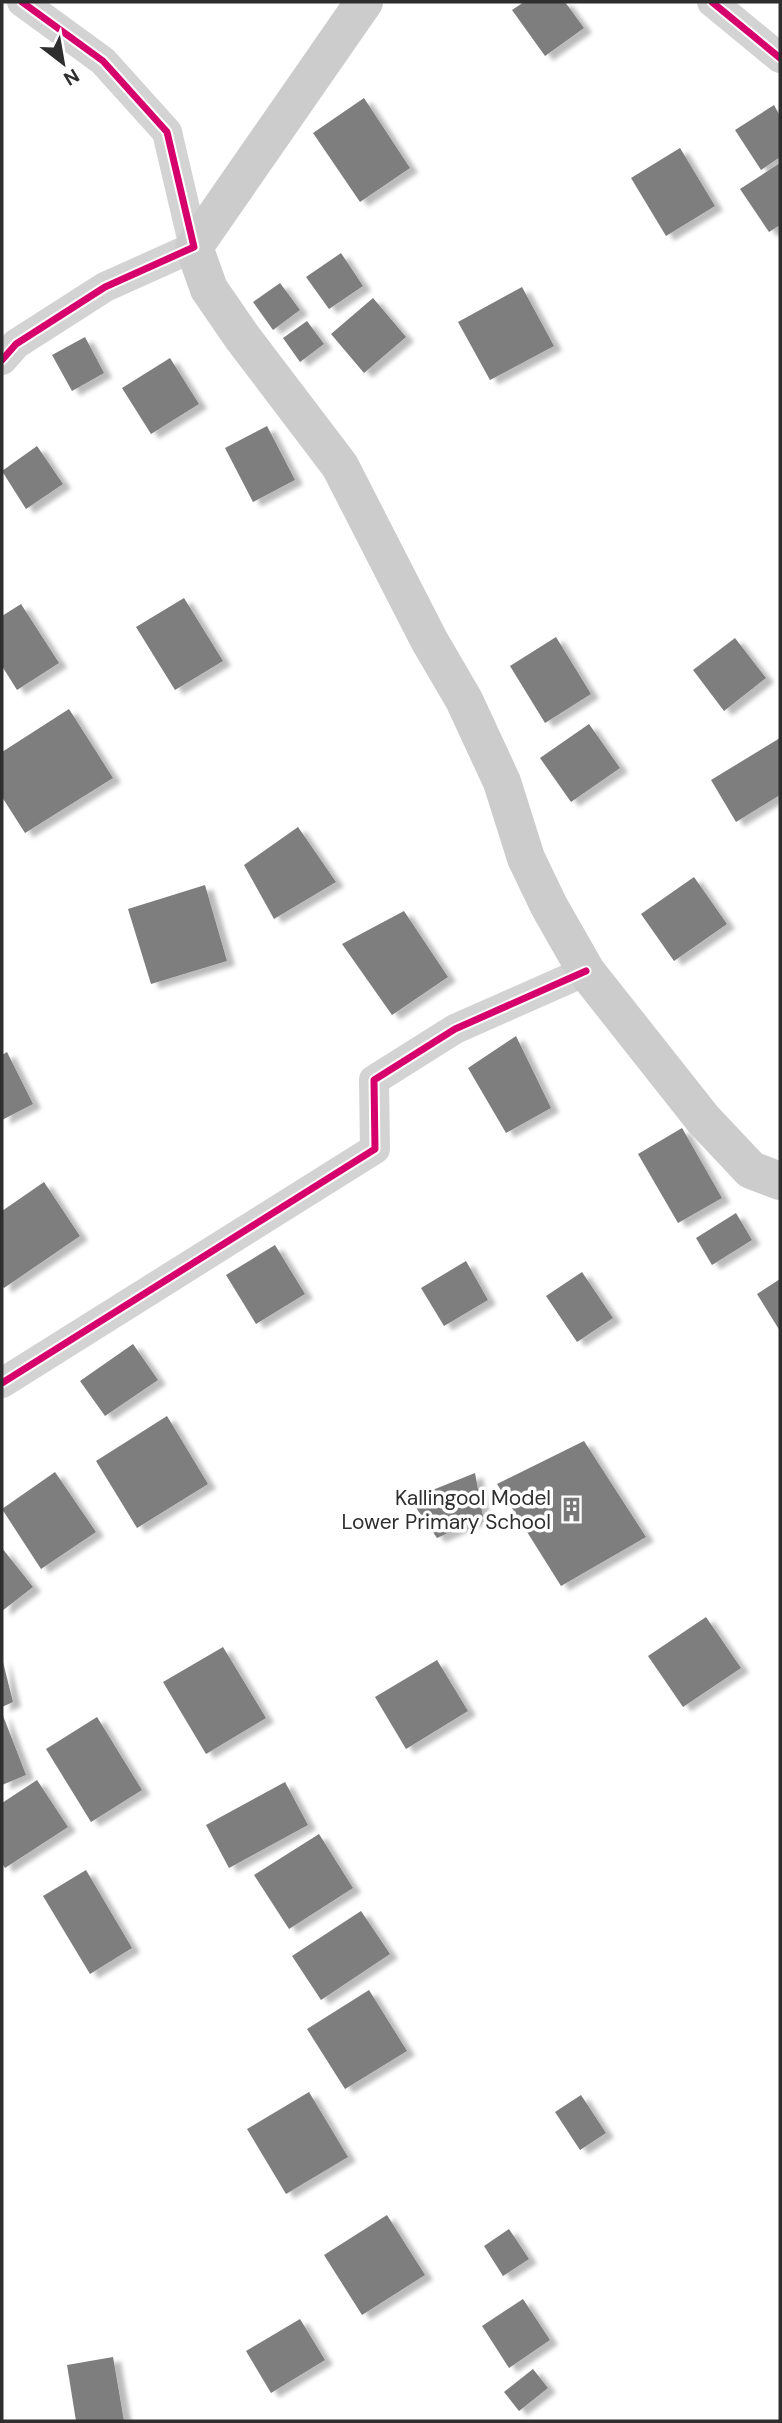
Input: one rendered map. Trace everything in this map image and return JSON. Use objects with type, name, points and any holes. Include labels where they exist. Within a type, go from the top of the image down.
[{"type":"main road","points":[[364,2],[194,247],[209,289],[340,466],[429,640],[464,700],[502,782],[526,858],[549,906],[586,971],[703,1119],[751,1170],[780,1181]]},
{"type":"street","points":[[2,359],[16,344],[106,287],[194,247],[167,132],[103,61],[22,2]]},
{"type":"street","points":[[712,2],[780,58]]},
{"type":"street","points":[[2,1382],[375,1149],[374,1080],[455,1029],[586,971]]},
{"type":"building","points":[[524,2],[565,2],[584,28],[545,56],[512,10]]},
{"type":"building","points":[[364,98],[410,168],[360,202],[313,133]]},
{"type":"building","points":[[774,105],[780,116],[780,157],[761,170],[735,130]]},
{"type":"building","points":[[680,148],[715,206],[666,236],[631,178]]},
{"type":"building","points":[[780,163],[780,225],[769,232],[740,189]]},
{"type":"building","points":[[341,253],[363,286],[329,309],[306,277]]},
{"type":"building","points":[[280,283],[300,310],[273,330],[253,302]]},
{"type":"building","points":[[522,287],[554,346],[490,380],[458,322]]},
{"type":"building","points":[[373,298],[406,337],[364,373],[331,334]]},
{"type":"building","points":[[307,321],[324,344],[300,362],[283,338]]},
{"type":"building","points":[[85,337],[104,373],[72,391],[52,355]]},
{"type":"building","points":[[170,358],[199,404],[151,434],[122,388]]},
{"type":"building","points":[[267,426],[295,480],[253,502],[225,448]]},
{"type":"building","points":[[37,446],[63,484],[26,509],[2,471]]},
{"type":"building","points":[[184,598],[223,661],[175,690],[136,627]]},
{"type":"building","points":[[21,604],[59,663],[17,690],[2,666],[2,616]]},
{"type":"building","points":[[556,637],[591,694],[545,723],[510,666]]},
{"type":"building","points":[[735,638],[766,678],[724,711],[693,670]]},
{"type":"building","points":[[69,709],[113,778],[25,833],[2,797],[2,752]]},
{"type":"building","points":[[589,724],[620,768],[571,802],[540,758]]},
{"type":"building","points":[[780,738],[780,795],[736,822],[711,780]]},
{"type":"building","points":[[298,827],[336,882],[274,919],[244,865]]},
{"type":"building","points":[[694,877],[727,924],[674,961],[641,914]]},
{"type":"building","points":[[205,885],[227,961],[151,984],[128,909]]},
{"type":"building","points":[[404,911],[448,977],[392,1015],[342,944]]},
{"type":"building","points":[[516,1036],[551,1108],[506,1133],[468,1068]]},
{"type":"building","points":[[7,1052],[33,1104],[2,1120],[2,1055]]},
{"type":"building","points":[[682,1128],[722,1198],[678,1223],[638,1154]]},
{"type":"building","points":[[44,1182],[80,1236],[4,1288],[2,1211]]},
{"type":"building","points":[[736,1213],[752,1240],[712,1265],[696,1238]]},
{"type":"building","points":[[275,1245],[305,1294],[256,1324],[226,1275]]},
{"type":"building","points":[[466,1261],[488,1300],[444,1326],[421,1288]]},
{"type":"building","points":[[582,1272],[613,1318],[577,1342],[546,1296]]},
{"type":"building","points":[[780,1279],[780,1331],[757,1294]]},
{"type":"building","points":[[133,1344],[158,1380],[105,1416],[80,1381]]},
{"type":"building","points":[[167,1416],[208,1484],[137,1528],[96,1461]]},
{"type":"building","name":"Kallingool Model Lower Primary School","points":[[584,1441],[646,1537],[561,1586],[497,1484]]},
{"type":"building","points":[[55,1472],[96,1532],[41,1569],[2,1509]]},
{"type":"building","points":[[475,1473],[483,1517],[437,1538],[410,1499]]},
{"type":"building","points":[[2,1548],[33,1587],[2,1611]]},
{"type":"building","points":[[706,1617],[741,1668],[683,1707],[648,1656]]},
{"type":"building","points":[[223,1647],[266,1718],[206,1754],[163,1682]]},
{"type":"building","points":[[2,1658],[13,1702],[2,1707]]},
{"type":"building","points":[[437,1660],[468,1711],[406,1749],[375,1697]]},
{"type":"building","points":[[2,1713],[26,1775],[2,1785]]},
{"type":"building","points":[[97,1717],[142,1790],[91,1822],[46,1749]]},
{"type":"building","points":[[37,1780],[68,1827],[5,1868],[2,1863],[2,1803]]},
{"type":"building","points":[[285,1782],[308,1825],[229,1868],[206,1825]]},
{"type":"building","points":[[319,1834],[353,1888],[289,1929],[254,1875]]},
{"type":"building","points":[[86,1870],[132,1948],[90,1974],[43,1896]]},
{"type":"building","points":[[361,1911],[390,1954],[321,2000],[292,1956]]},
{"type":"building","points":[[369,1990],[407,2051],[345,2089],[307,2029]]},
{"type":"building","points":[[309,2092],[348,2157],[286,2194],[247,2129]]},
{"type":"building","points":[[581,2095],[606,2133],[580,2150],[555,2112]]},
{"type":"building","points":[[387,2215],[425,2275],[362,2315],[324,2255]]},
{"type":"building","points":[[509,2229],[529,2259],[503,2276],[484,2246]]},
{"type":"building","points":[[523,2299],[550,2340],[509,2368],[482,2326]]},
{"type":"building","points":[[300,2319],[325,2360],[271,2393],[246,2351]]},
{"type":"building","points":[[113,2357],[124,2421],[76,2421],[67,2365]]},
{"type":"building","points":[[533,2369],[548,2388],[519,2411],[504,2392]]},
{"type":"cycle path","points":[[2,360],[16,344],[105,287],[194,247],[167,132],[103,61],[22,2]]},
{"type":"cycle path","points":[[712,2],[780,58]]},
{"type":"cycle path","points":[[2,1383],[375,1149],[374,1080],[455,1029],[586,971]]},
{"type":"place","name":"Kallingool Model Lower Primary School","points":[[571,1510]]}]
